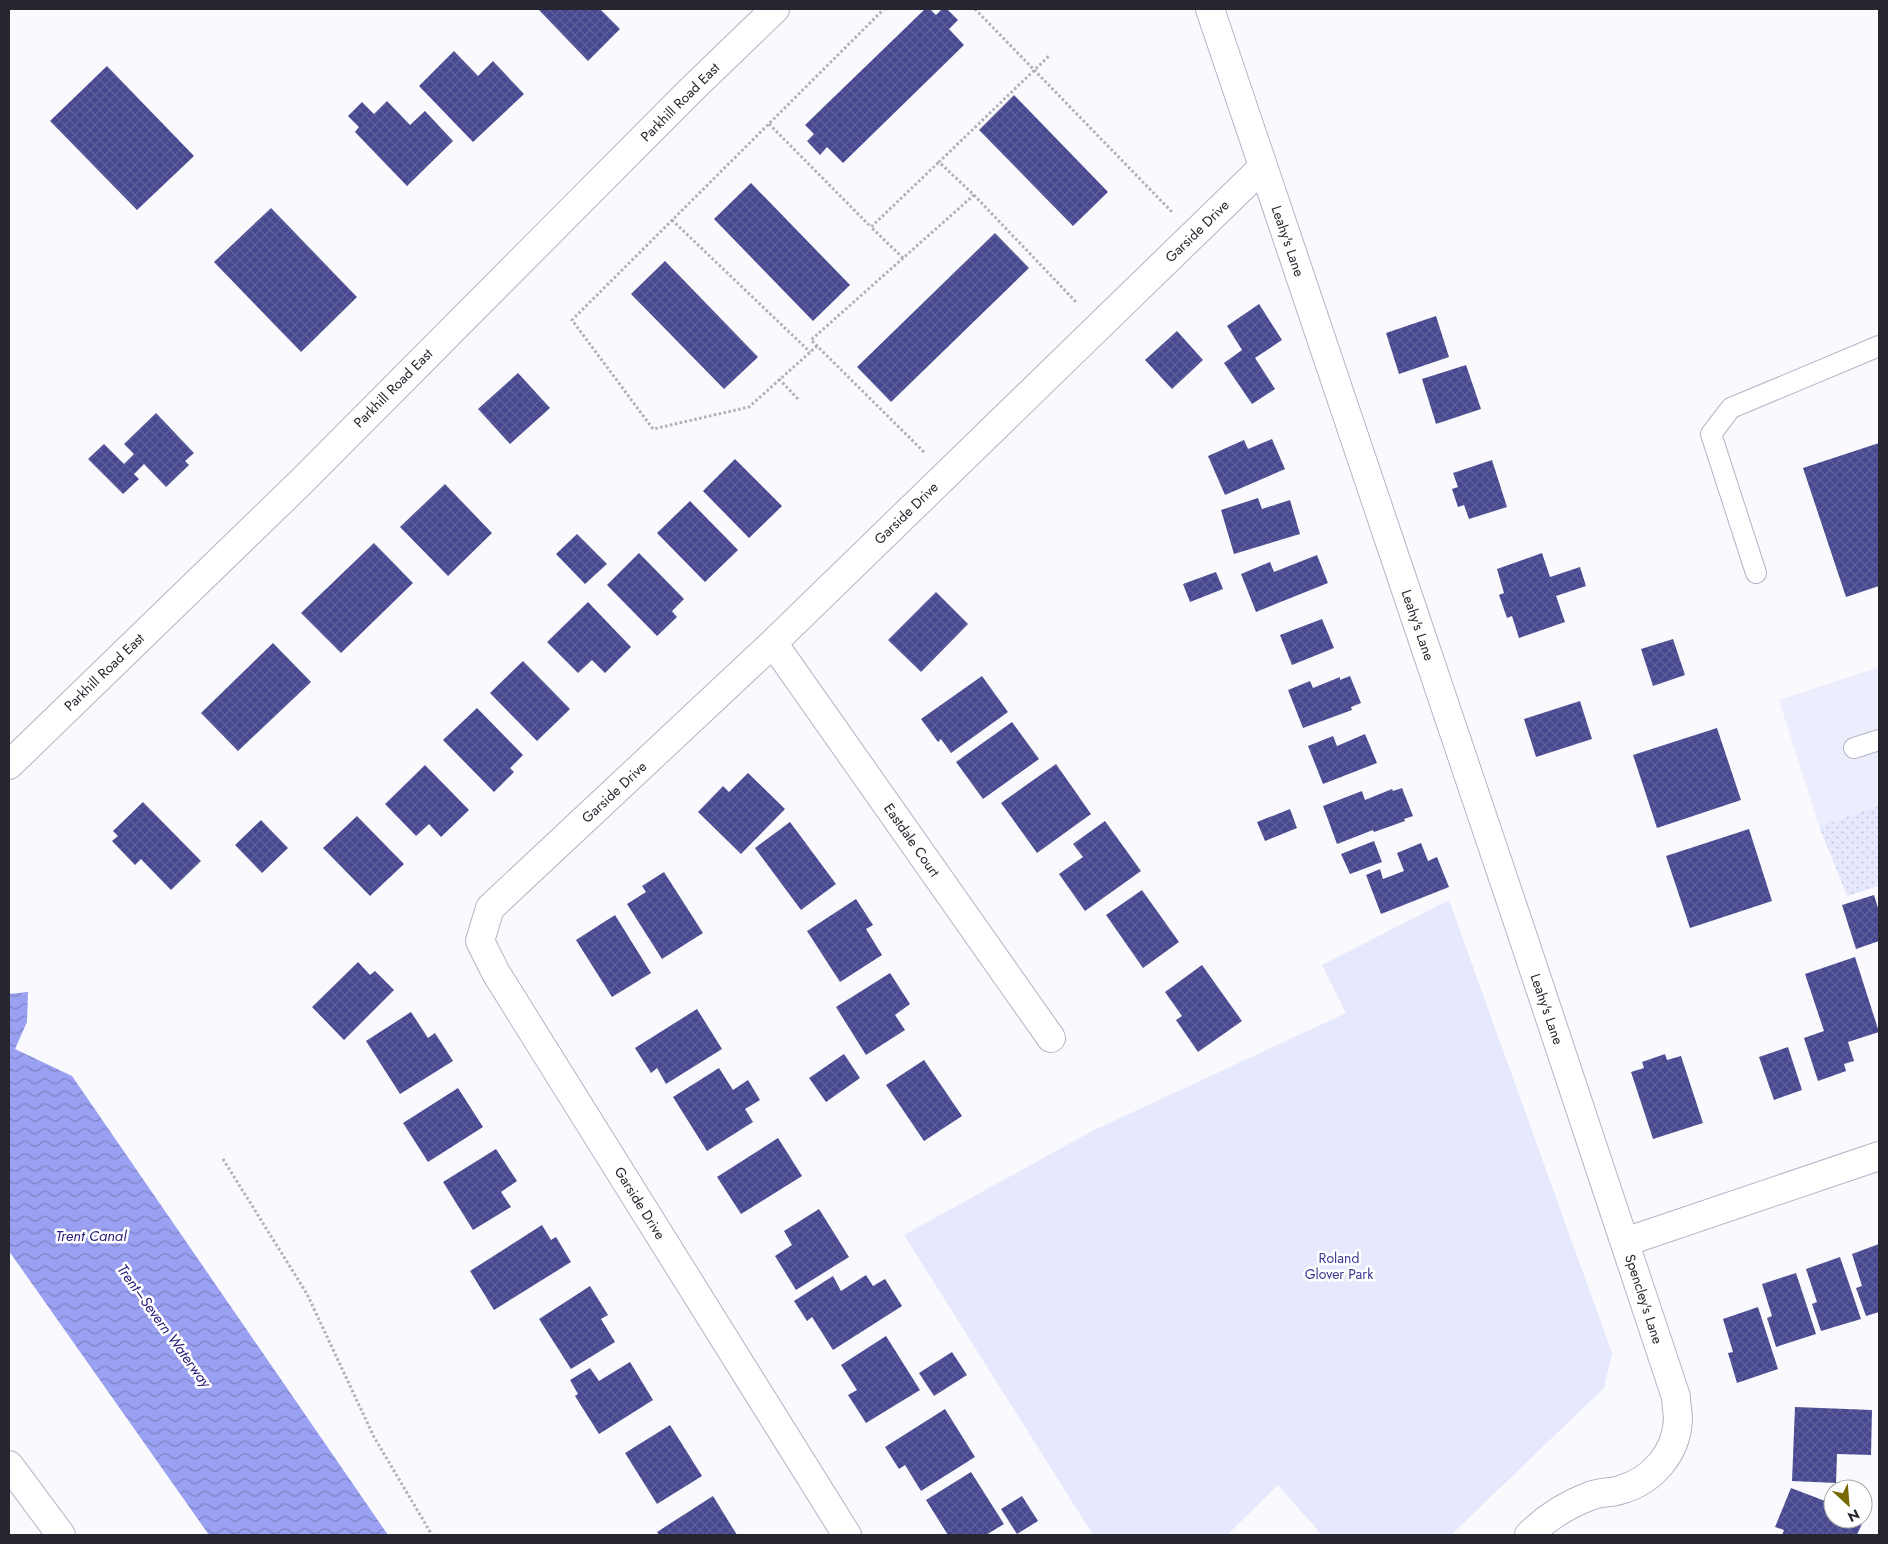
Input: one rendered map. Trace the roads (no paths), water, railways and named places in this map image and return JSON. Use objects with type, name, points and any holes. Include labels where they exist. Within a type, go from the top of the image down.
[{"type":"street","name":"Parkhill Road East","points":[[9,765],[302,481],[691,90],[775,9]]},
{"type":"street","name":"Leahy's Lane","points":[[1210,9],[1625,1242]]},
{"type":"street","name":"Garside Drive","points":[[847,1535],[496,973],[480,941],[490,908],[773,643],[1263,166]]},
{"type":"street","name":"Eastdale Court","points":[[773,643],[1051,1038]]},
{"type":"street","name":"Spencley's Lane","points":[[1529,1535],[1564,1507],[1593,1495],[1620,1490],[1643,1481],[1662,1464],[1674,1442],[1678,1420],[1676,1397],[1625,1242],[1879,1156]]},
{"type":"street","points":[[9,1465],[61,1535]]},
{"type":"lane","points":[[1756,573],[1711,434],[1731,408],[1879,346]]},
{"type":"lane","points":[[1854,748],[1879,740]]},
{"type":"water","name":"Trent Canal","points":[[28,992],[27,1022],[15,1049],[72,1076],[388,1535],[209,1535],[9,1251],[9,994]]},
{"type":"park label","name":"Roland Glover Park","points":[[1339,1266]]},
{"type":"water label","name":"Trent–Severn Waterway","points":[[164,1326]]}]
